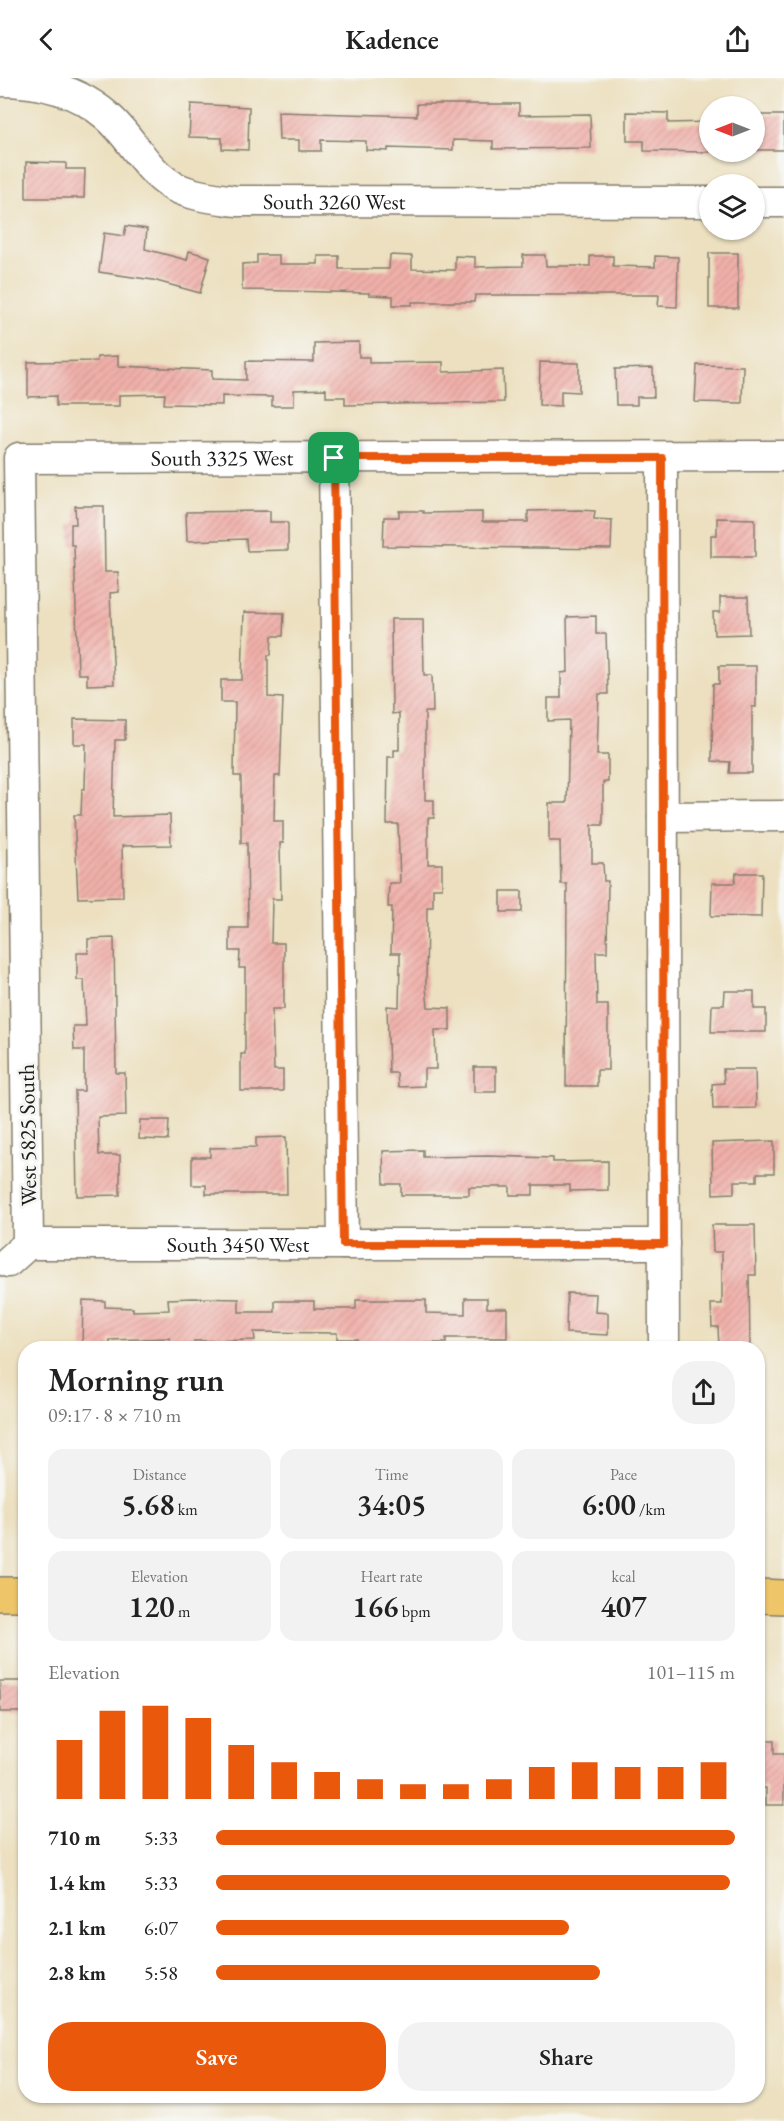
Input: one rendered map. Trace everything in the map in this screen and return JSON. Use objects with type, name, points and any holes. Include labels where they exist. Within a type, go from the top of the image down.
[{"type":"main road","points":[[0,1594],[18,1594]]},
{"type":"main road","points":[[765,1596],[784,1597]]},
{"type":"street","name":"South 3260 West","points":[[0,81],[48,84],[76,96],[108,116],[149,167],[174,186],[203,196],[236,201],[699,202]]},
{"type":"street","points":[[765,202],[784,202]]},
{"type":"street","name":"South 3325 West","points":[[19,458],[784,456]]},
{"type":"street","name":"West 5825 South","points":[[18,1253],[19,458]]},
{"type":"street","points":[[334,458],[343,1244]]},
{"type":"street","points":[[662,458],[664,1341]]},
{"type":"street","points":[[663,817],[784,816]]},
{"type":"street","name":"South 3450 West","points":[[18,1253],[343,1244],[664,1244]]},
{"type":"building","points":[[191,104],[249,107],[248,150],[222,149],[222,138],[189,137]]},
{"type":"building","points":[[417,104],[519,104],[519,115],[590,114],[591,148],[493,149],[493,141],[453,140],[453,150],[388,148],[388,151],[366,150],[366,141],[321,140],[321,151],[299,151],[299,140],[279,140],[278,112],[417,116]]},
{"type":"building","points":[[627,112],[668,113],[668,123],[699,122],[699,152],[644,151],[644,141],[627,141]]},
{"type":"building","points":[[765,115],[784,115],[784,150],[765,150]]},
{"type":"building","points":[[26,162],[66,163],[66,169],[85,169],[84,198],[26,198]]},
{"type":"building","points":[[126,226],[147,229],[145,249],[187,260],[189,251],[210,257],[200,293],[153,280],[99,272],[104,233],[124,236]]},
{"type":"building","points":[[709,253],[738,253],[738,308],[709,308]]},
{"type":"building","points":[[257,255],[279,255],[279,264],[318,264],[318,256],[339,256],[339,269],[389,269],[390,255],[412,256],[412,269],[455,270],[455,256],[475,257],[475,267],[523,266],[523,255],[545,255],[546,266],[590,266],[590,256],[613,256],[613,266],[655,267],[655,256],[678,257],[677,307],[658,306],[659,295],[475,295],[474,302],[412,302],[412,305],[393,305],[393,296],[369,295],[369,293],[242,290],[242,264],[257,263]]},
{"type":"building","points":[[359,342],[359,357],[369,357],[369,363],[443,362],[443,372],[503,370],[504,402],[345,405],[345,397],[326,397],[326,389],[294,390],[294,406],[272,406],[272,397],[222,396],[222,405],[164,404],[165,394],[119,395],[119,406],[56,406],[56,396],[28,397],[28,362],[97,361],[97,357],[118,356],[118,366],[212,370],[212,379],[246,380],[246,361],[314,362],[314,343]]},
{"type":"building","points":[[540,362],[579,363],[579,392],[561,391],[561,406],[539,405]]},
{"type":"building","points":[[697,365],[743,366],[742,403],[695,402]]},
{"type":"building","points":[[653,368],[654,397],[637,397],[637,405],[616,405],[615,369]]},
{"type":"building","points":[[75,506],[104,506],[105,572],[118,572],[119,592],[110,593],[114,684],[87,685],[87,674],[78,674],[74,545],[71,545],[71,524],[76,524]]},
{"type":"building","points":[[270,511],[270,522],[288,522],[288,550],[247,551],[246,539],[187,541],[186,512]]},
{"type":"building","points":[[399,511],[482,512],[482,522],[528,522],[528,511],[595,511],[594,519],[612,520],[611,549],[383,546],[384,517],[399,517]]},
{"type":"building","points":[[717,518],[755,519],[755,557],[711,557],[711,535],[717,535]]},
{"type":"building","points":[[720,597],[748,597],[749,634],[714,635],[713,612],[720,612]]},
{"type":"building","points":[[244,612],[284,613],[283,636],[272,636],[271,655],[268,655],[268,697],[283,698],[280,776],[275,776],[274,821],[283,821],[283,843],[280,843],[281,899],[272,899],[271,943],[284,943],[284,1009],[272,1009],[274,1070],[283,1070],[283,1091],[241,1091],[241,1054],[245,1054],[245,968],[239,968],[240,951],[230,951],[230,928],[248,928],[247,843],[241,843],[241,776],[234,776],[235,702],[221,702],[221,680],[242,680]]},
{"type":"building","points":[[596,616],[596,634],[606,634],[608,694],[599,694],[597,755],[608,755],[608,782],[603,782],[603,825],[592,825],[592,863],[603,863],[604,881],[608,881],[607,952],[596,952],[597,1005],[608,1005],[608,1070],[597,1070],[597,1086],[566,1086],[567,884],[561,884],[560,841],[549,841],[549,803],[567,803],[569,720],[548,721],[548,698],[561,698],[561,673],[568,672],[567,617]]},
{"type":"building","points":[[391,619],[423,619],[424,675],[432,675],[433,712],[425,712],[425,800],[434,800],[434,818],[428,818],[428,864],[442,864],[442,888],[433,888],[433,907],[427,907],[426,987],[428,1007],[450,1008],[450,1030],[435,1030],[436,1069],[424,1069],[424,1086],[398,1087],[397,1073],[389,1073],[387,1006],[399,1007],[400,965],[400,953],[391,953],[392,907],[388,907],[389,883],[400,883],[398,824],[387,824],[388,757],[394,757],[394,750],[399,750],[399,713],[392,714]]},
{"type":"building","points":[[719,666],[756,666],[756,707],[752,707],[752,773],[729,773],[730,762],[712,761],[713,684],[719,684]]},
{"type":"building","points":[[74,719],[125,720],[125,740],[115,740],[113,817],[170,815],[171,845],[122,846],[123,897],[78,898],[74,815],[81,815],[82,789],[85,789],[86,744],[74,744]]},
{"type":"building","points":[[736,873],[762,873],[761,917],[711,916],[712,883],[735,883]]},
{"type":"building","points":[[501,891],[522,891],[522,912],[501,912]]},
{"type":"building","points":[[114,938],[116,1073],[125,1073],[126,1116],[98,1117],[99,1155],[120,1155],[120,1195],[77,1196],[75,1091],[84,1091],[84,1050],[74,1050],[73,1026],[86,1026],[84,980],[77,980],[77,953],[88,953],[88,939]]},
{"type":"building","points":[[725,991],[754,991],[754,1009],[766,1009],[766,1032],[711,1032],[712,1005],[724,1005]]},
{"type":"building","points":[[474,1067],[496,1067],[496,1092],[474,1092]]},
{"type":"building","points":[[723,1069],[755,1069],[756,1108],[713,1109],[712,1084],[724,1083]]},
{"type":"building","points":[[140,1120],[169,1120],[168,1140],[139,1139]]},
{"type":"building","points":[[286,1137],[287,1194],[206,1194],[206,1185],[192,1185],[192,1157],[210,1157],[210,1148],[256,1147],[256,1138]]},
{"type":"building","points":[[774,1141],[774,1173],[757,1173],[757,1181],[734,1181],[734,1193],[713,1194],[712,1143]]},
{"type":"building","points":[[423,1150],[423,1157],[489,1156],[553,1158],[553,1162],[608,1161],[608,1190],[570,1191],[570,1185],[533,1185],[533,1195],[510,1195],[510,1187],[469,1187],[469,1195],[401,1195],[401,1184],[384,1184],[383,1151]]},
{"type":"building","points":[[712,1225],[755,1225],[756,1275],[749,1275],[750,1341],[719,1341],[718,1327],[712,1327],[711,1304],[722,1304],[722,1252],[713,1252]]},
{"type":"building","points":[[567,1293],[596,1294],[595,1312],[608,1313],[608,1335],[566,1333]]},
{"type":"building","points":[[465,1298],[487,1298],[487,1308],[507,1308],[507,1338],[357,1341],[357,1339],[337,1339],[337,1333],[254,1332],[255,1340],[170,1341],[170,1338],[82,1341],[83,1300],[105,1301],[105,1307],[133,1308],[133,1311],[169,1310],[168,1299],[239,1299],[239,1312],[275,1312],[275,1301],[314,1301],[314,1309],[356,1309],[356,1300],[426,1300],[426,1313],[465,1314]]},
{"type":"building","points":[[0,1681],[18,1681],[18,1712],[0,1712]]},
{"type":"building","points":[[765,1740],[774,1740],[774,1754],[784,1754],[784,1805],[766,1805]]},
{"type":"route","points":[[334,458],[662,458],[664,1244],[343,1244],[334,458]]}]
